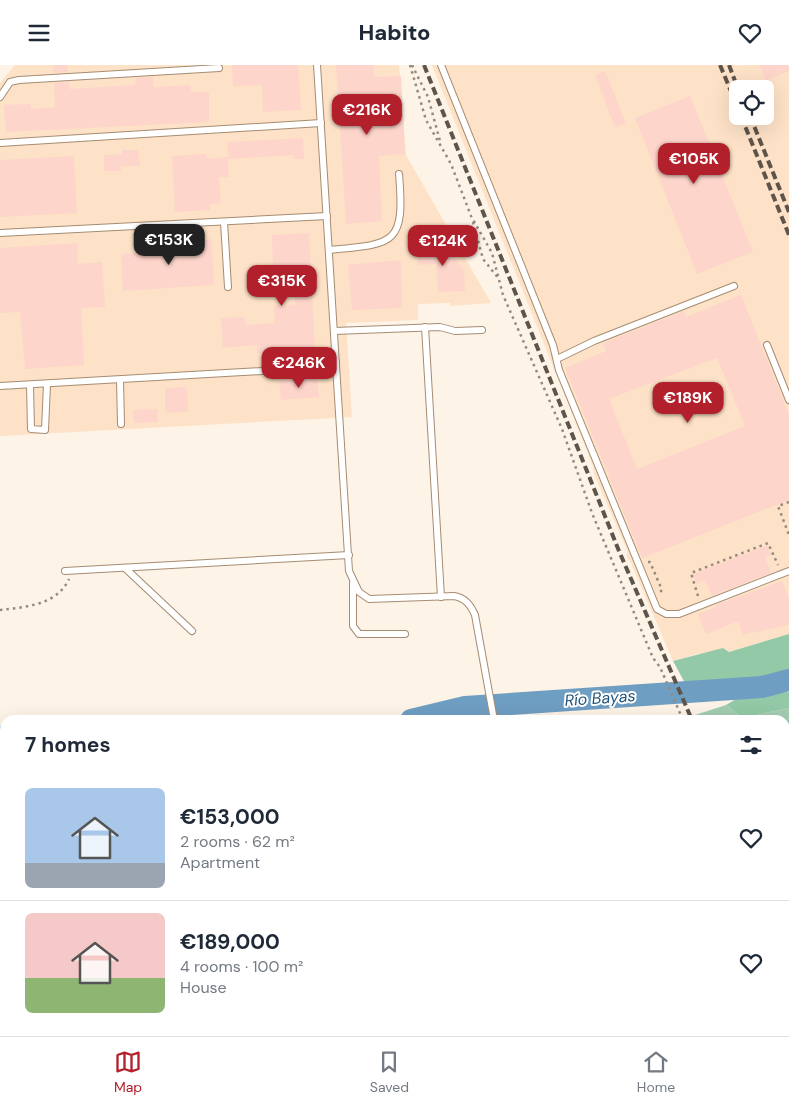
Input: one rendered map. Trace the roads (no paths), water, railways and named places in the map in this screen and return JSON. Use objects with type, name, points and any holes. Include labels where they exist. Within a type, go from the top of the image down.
[{"type":"lane","points":[[317,65],[349,571],[359,592],[369,599],[462,598],[471,606],[475,615],[493,715]]},
{"type":"lane","points":[[441,65],[560,370],[657,609],[666,614],[679,615],[789,571]]},
{"type":"lane","points":[[0,97],[10,82],[19,80],[219,69]]},
{"type":"lane","points":[[0,143],[321,123]]},
{"type":"lane","points":[[329,250],[380,244],[391,239],[397,231],[400,220],[399,175]]},
{"type":"lane","points":[[0,233],[327,216]]},
{"type":"lane","points":[[224,222],[228,287]]},
{"type":"lane","points":[[557,359],[594,341],[734,286]]},
{"type":"lane","points":[[334,331],[425,327],[440,327],[455,331],[482,330]]},
{"type":"lane","points":[[425,327],[441,597]]},
{"type":"lane","points":[[767,345],[789,400]]},
{"type":"lane","points":[[0,386],[297,369],[336,362]]},
{"type":"lane","points":[[120,380],[121,424]]},
{"type":"lane","points":[[30,385],[31,429],[44,430],[47,384]]},
{"type":"lane","points":[[65,571],[349,555]]},
{"type":"lane","points":[[125,568],[192,631]]},
{"type":"lane","points":[[353,582],[353,626],[359,634],[405,634]]},
{"type":"waterway","name":"Río Bayas","points":[[432,715],[465,707],[762,687],[789,680]]},
{"type":"railway","points":[[424,65],[619,551],[690,715]]},
{"type":"railway","points":[[720,65],[729,86]]},
{"type":"railway","points":[[729,65],[735,80]]},
{"type":"railway","points":[[745,125],[789,235]]},
{"type":"railway","points":[[754,125],[789,212]]}]
